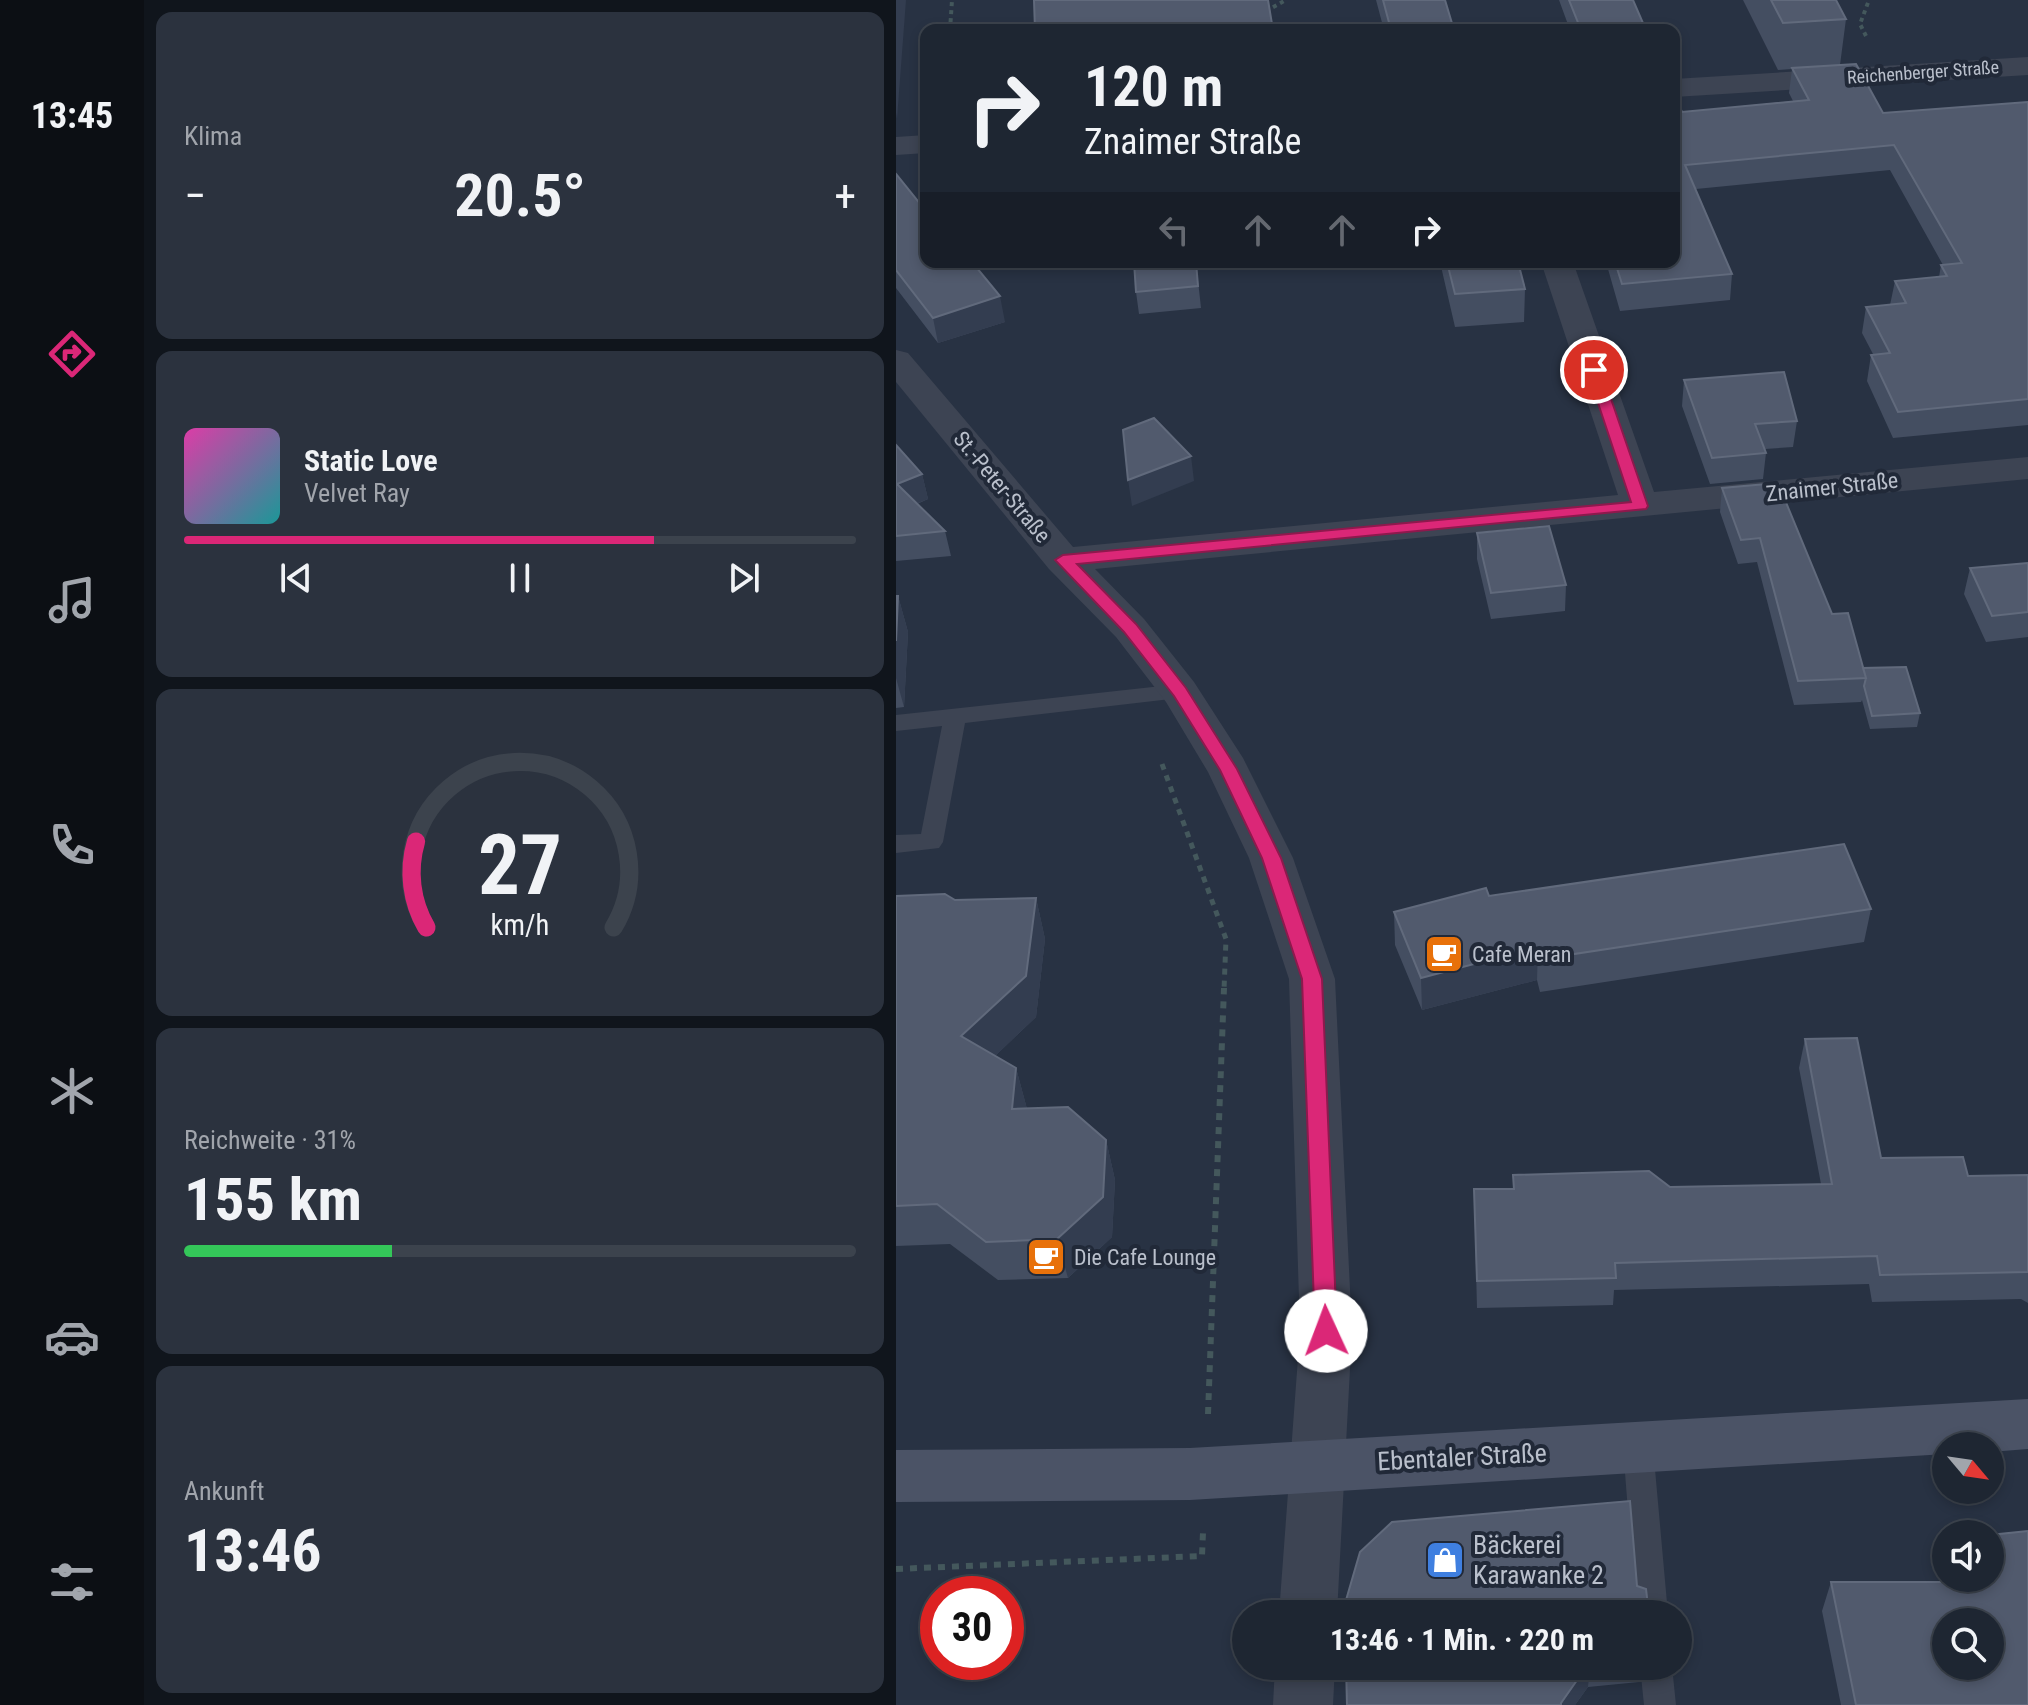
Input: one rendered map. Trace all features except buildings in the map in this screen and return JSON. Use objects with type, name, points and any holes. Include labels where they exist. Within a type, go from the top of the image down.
[{"type":"main road","name":"Ebentaler Straße","points":[[896,1476],[1205,1473],[2028,1424]]},
{"type":"street","name":"Reichenberger Straße","points":[[1680,88],[2028,66]]},
{"type":"street","points":[[896,146],[920,144]]},
{"type":"street","points":[[1559,268],[1640,506]]},
{"type":"street","name":"St.-Peter-Straße","points":[[896,360],[1063,560],[1130,628],[1180,692],[1228,769],[1271,858],[1312,979],[1326,1331],[1309,1600]]},
{"type":"street","name":"Znaimer Straße","points":[[1063,560],[2028,468]]},
{"type":"street","points":[[1303,1705],[1304,1680]]},
{"type":"lane","points":[[896,723],[1180,692]]},
{"type":"lane","points":[[896,844],[931,842],[955,716]]},
{"type":"lane","points":[[1638,1447],[1651,1600]]},
{"type":"lane","points":[[1657,1680],[1660,1705]]},
{"type":"path","points":[[950,24],[952,0]]},
{"type":"path","points":[[1264,12],[1286,0]]},
{"type":"path","points":[[896,1569],[1202,1556],[1226,939],[1146,720],[1128,698]]},
{"type":"place","name":"Cafe Meran","points":[[1444,954]]},
{"type":"place","name":"Die Cafe Lounge","points":[[1046,1257]]},
{"type":"place","name":"Bäckerei Karawanke 2","points":[[1445,1560]]},
{"type":"route","points":[[1326,1331],[1312,979],[1271,858],[1228,769],[1180,692],[1130,628],[1063,560],[1640,506],[1594,370]]}]
